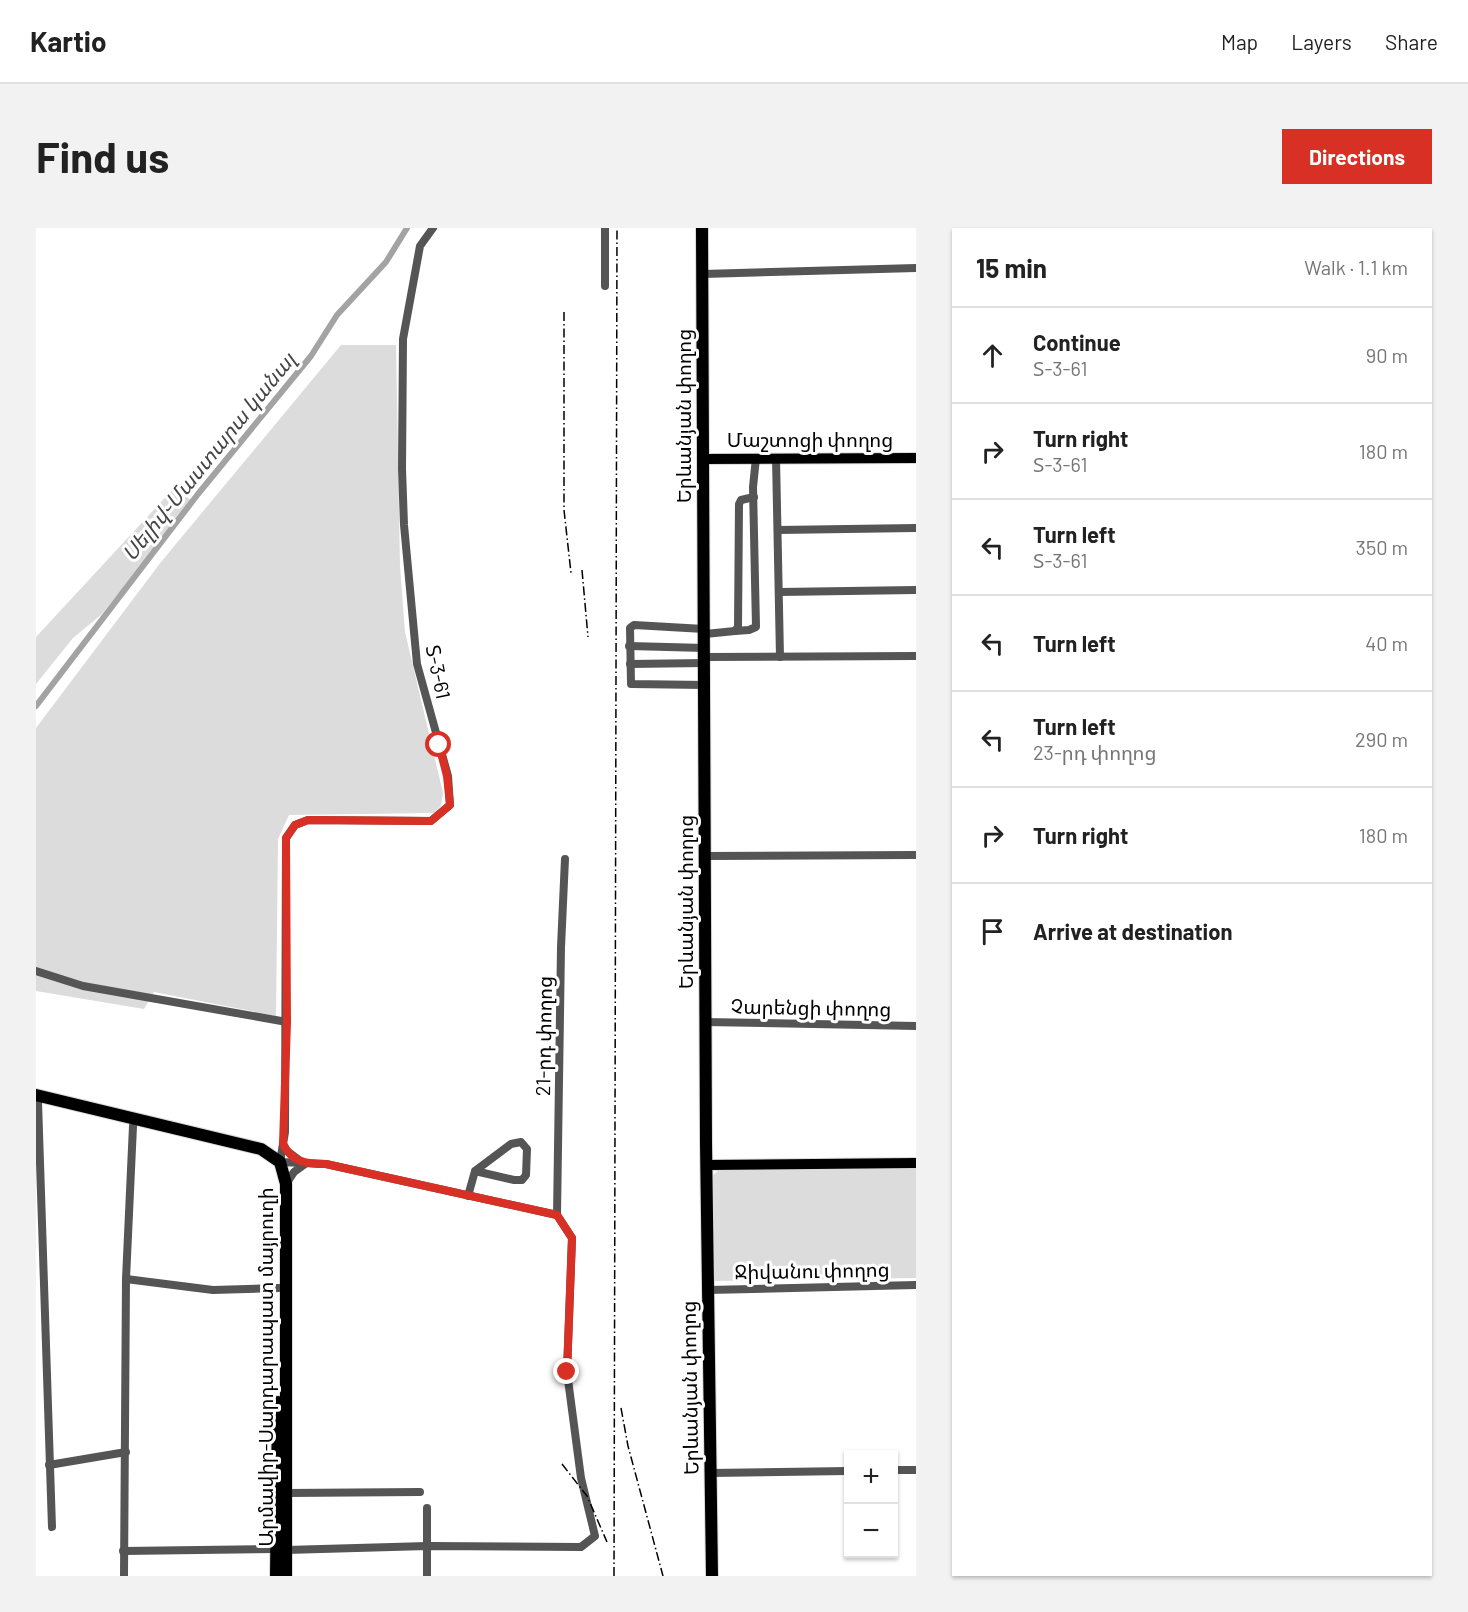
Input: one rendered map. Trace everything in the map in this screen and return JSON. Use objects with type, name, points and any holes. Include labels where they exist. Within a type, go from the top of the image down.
[{"type":"highway","name":"Երևանյան փողոց","points":[[702,228],[705,1022],[712,1576]]},
{"type":"highway","name":"Արմավիր-Սարդարապատ մայրուղի","points":[[37,1099],[133,1126],[246,1151],[277,1165]]},
{"type":"highway","name":"Արմավիր-Սարդարապատ մայրուղի","points":[[37,1099],[262,1149],[277,1165],[286,1184],[281,1550],[286,1576]]},
{"type":"highway","name":"Արմավիր-Սարդարապատ մայրուղի","points":[[276,1576],[281,1550],[286,1493],[279,1288],[280,1188],[277,1165]]},
{"type":"main road","name":"Մաշտոցի փողոց","points":[[704,459],[916,458]]},
{"type":"main road","points":[[707,1165],[916,1163]]},
{"type":"street","name":"Տ-3-61","points":[[277,1165],[283,1144],[287,1022],[286,838],[295,825],[308,820],[431,821],[450,805],[447,776],[417,664],[404,525],[402,468],[403,339],[420,246],[433,228]]},
{"type":"street","points":[[605,228],[605,286]]},
{"type":"street","points":[[703,274],[916,268]]},
{"type":"street","points":[[705,684],[632,684],[630,628],[634,625],[735,631],[756,627],[754,497],[756,458]]},
{"type":"street","points":[[777,458],[780,657]]},
{"type":"street","points":[[735,631],[738,627],[739,603],[739,504],[741,500],[754,497]]},
{"type":"street","points":[[778,530],[916,528]]},
{"type":"street","points":[[779,592],[916,590]]},
{"type":"street","points":[[629,646],[705,656],[916,656]]},
{"type":"street","points":[[630,664],[705,656]]},
{"type":"street","points":[[705,856],[916,855]]},
{"type":"street","name":"21-րդ փողոց","points":[[557,1215],[565,859]]},
{"type":"street","points":[[36,971],[83,986],[287,1022]]},
{"type":"street","name":"Չարենցի փողոց","points":[[705,1022],[916,1026]]},
{"type":"street","points":[[37,1099],[52,1527]]},
{"type":"street","points":[[124,1576],[126,1279],[133,1126]]},
{"type":"street","points":[[468,1196],[476,1172],[511,1144],[521,1142],[527,1149],[526,1175],[522,1180],[476,1172]]},
{"type":"street","points":[[262,1149],[276,1149],[283,1144],[287,1151],[305,1164]]},
{"type":"street","points":[[286,1184],[294,1172],[305,1164]]},
{"type":"street","points":[[123,1551],[427,1546],[581,1547],[595,1536],[581,1478],[567,1372],[572,1238],[557,1215],[326,1164],[277,1165]]},
{"type":"street","points":[[126,1279],[213,1290],[279,1288]]},
{"type":"street","name":"Ջիվանու փողոց","points":[[708,1290],[916,1285]]},
{"type":"street","points":[[49,1466],[126,1452]]},
{"type":"street","points":[[898,1470],[916,1470]]},
{"type":"street","points":[[711,1473],[844,1471]]},
{"type":"street","points":[[286,1493],[420,1492]]},
{"type":"street","points":[[427,1508],[428,1576]]},
{"type":"shaded area","points":[[341,345],[396,345],[400,566],[405,632],[443,793],[441,806],[434,813],[289,815],[278,839],[276,1016],[154,992],[144,1009],[36,991],[36,728],[161,562]]},
{"type":"shaded area","points":[[174,488],[193,501],[101,615],[73,638],[36,684],[36,637]]},
{"type":"shaded area","points":[[916,1165],[916,1278],[714,1281],[711,1177],[722,1167]]},
{"type":"waterway","name":"Սելիվ֊Մաստարա կանալ","points":[[36,706],[198,494],[311,356],[337,315],[386,262],[407,228]]},
{"type":"railway","points":[[614,1576],[617,228]]},
{"type":"railway","points":[[564,312],[564,510],[571,573]]},
{"type":"railway","points":[[582,570],[588,637]]},
{"type":"railway","points":[[621,1408],[628,1446],[663,1576]]},
{"type":"railway","points":[[562,1464],[587,1496],[607,1542]]},
{"type":"route","points":[[439,745],[447,776],[450,805],[440,816],[431,821],[308,820],[295,825],[286,838],[287,1022],[283,1144],[287,1151],[305,1164],[326,1164],[557,1215],[572,1238],[567,1372]]}]
